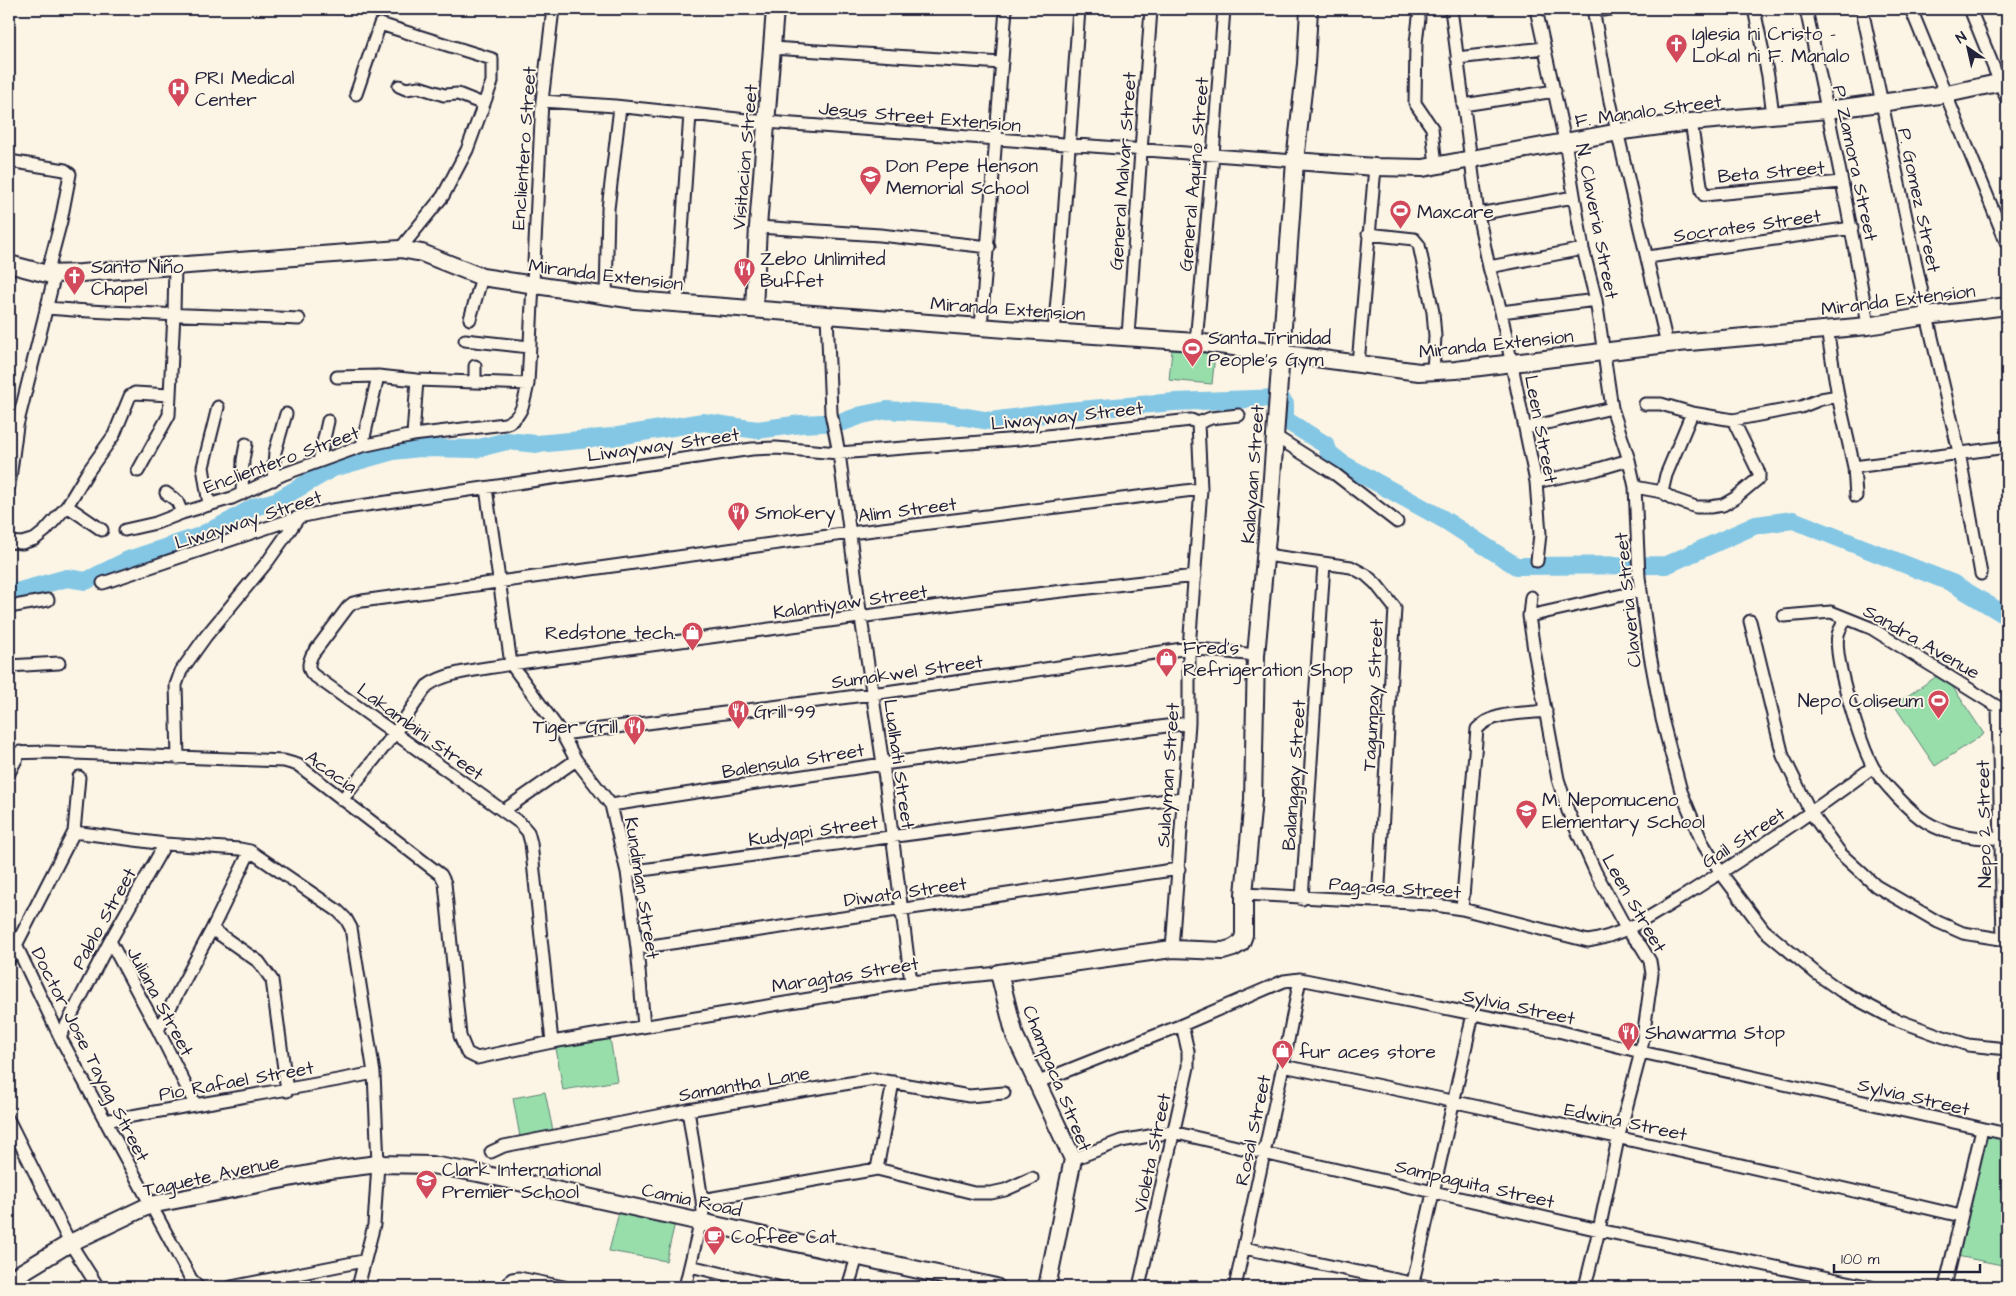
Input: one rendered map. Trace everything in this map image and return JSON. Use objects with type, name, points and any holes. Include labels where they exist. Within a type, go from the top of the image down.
[{"type":"street","name":"Enclientero Street","points":[[125,530],[156,523],[242,494],[318,461],[362,446],[413,435],[510,422],[519,414],[528,384],[542,101],[554,9]]},
{"type":"street","name":"Visitacion Street","points":[[754,309],[758,227],[775,9]]},
{"type":"street","points":[[982,327],[1006,9]]},
{"type":"street","points":[[1055,324],[1079,9]]},
{"type":"street","name":"General Malvar Street","points":[[1128,336],[1151,9]]},
{"type":"street","name":"General Aquino Street","points":[[1196,342],[1214,155],[1224,9]]},
{"type":"street","name":"Kalayaan Street","points":[[1241,943],[1244,935],[1244,894],[1253,800],[1256,654],[1282,353],[1295,161],[1310,9]]},
{"type":"street","name":"Leen Street","points":[[1451,9],[1478,214],[1501,312],[1536,482],[1540,534],[1537,561]]},
{"type":"street","name":"N. Claveria Street","points":[[1536,9],[1565,141],[1583,249],[1596,300],[1604,352]]},
{"type":"street","points":[[1611,9],[1594,10],[1607,86],[1667,344]]},
{"type":"street","points":[[1754,9],[1768,76],[1773,115]]},
{"type":"street","name":"P. Zamora Street","points":[[1806,9],[1852,228],[1868,326]]},
{"type":"street","name":"P. Gomez Street","points":[[1862,9],[1927,316],[1959,452],[1981,574]]},
{"type":"street","points":[[1911,9],[2007,244]]},
{"type":"street","points":[[1970,9],[2004,82],[2007,100]]},
{"type":"street","points":[[1419,18],[1415,103],[1432,128],[1436,166]]},
{"type":"street","points":[[356,94],[378,27],[383,24],[492,58],[492,82],[468,150],[451,183],[432,211],[400,249]]},
{"type":"street","points":[[772,48],[1002,63]]},
{"type":"street","points":[[1457,58],[1544,48]]},
{"type":"street","name":"F. Manalo Street","points":[[1295,161],[1375,167],[1423,168],[1619,132],[1692,122],[1827,110],[1947,94],[2004,82]]},
{"type":"street","points":[[399,86],[406,89],[419,87],[444,95],[458,94],[483,104]]},
{"type":"street","points":[[1463,105],[1555,91]]},
{"type":"street","name":"Jesus Street Extension","points":[[542,101],[766,122],[872,128],[996,140],[1295,161]]},
{"type":"street","points":[[606,296],[608,209],[620,107]]},
{"type":"street","points":[[677,304],[690,114]]},
{"type":"street","name":"Beta Street","points":[[1692,122],[1704,195],[1841,182]]},
{"type":"street","points":[[9,161],[65,170],[70,174],[46,308],[13,425],[9,486]]},
{"type":"street","points":[[1358,364],[1375,167]]},
{"type":"street","points":[[1478,214],[1574,197]]},
{"type":"street","points":[[758,227],[880,235],[989,247]]},
{"type":"street","name":"Socrates Street","points":[[1648,257],[1852,228]]},
{"type":"street","points":[[1368,234],[1414,239],[1419,245],[1433,312],[1435,336],[1433,372]]},
{"type":"street","name":"Miranda Extension","points":[[9,264],[51,274],[400,249],[422,253],[482,277],[606,296],[677,304],[982,327],[1055,324],[1128,336],[1196,342],[1419,372],[1433,372],[1667,344],[1868,326],[2007,306]]},
{"type":"street","points":[[1489,267],[1583,249]]},
{"type":"street","points":[[138,471],[169,415],[174,314],[174,266]]},
{"type":"street","points":[[470,319],[482,277]]},
{"type":"street","points":[[1501,312],[1596,300]]},
{"type":"street","points":[[46,308],[115,314],[174,314],[299,319]]},
{"type":"street","name":"Lualhati Street","points":[[828,314],[831,413],[839,453],[860,618],[883,764],[911,982]]},
{"type":"street","points":[[1827,329],[1838,396],[1854,467],[1856,496]]},
{"type":"street","points":[[465,340],[529,347]]},
{"type":"street","name":"Claveria Street","points":[[1604,352],[1612,408],[1630,460],[1635,487],[1637,559],[1650,655],[1671,755],[1685,801],[1702,842],[1720,873],[1764,930],[1816,974],[1892,1018],[1968,1044],[2007,1049]]},
{"type":"street","points":[[475,366],[475,382]]},
{"type":"street","points":[[337,377],[378,376],[417,380],[528,384]]},
{"type":"street","points":[[362,446],[378,376]]},
{"type":"street","points":[[413,435],[417,380]]},
{"type":"street","points":[[9,542],[22,543],[36,538],[45,531],[67,506],[86,473],[114,435],[130,396],[135,393],[169,395]]},
{"type":"street","points":[[1645,404],[1661,404],[1692,413],[1734,420],[1802,407],[1821,399],[1838,396]]},
{"type":"street","points":[[208,504],[203,467],[218,407]]},
{"type":"street","points":[[1526,428],[1612,408]]},
{"type":"street","points":[[1662,492],[1666,475],[1692,413]]},
{"type":"street","points":[[273,480],[275,452],[286,414]]},
{"type":"street","name":"Liwayway Street","points":[[103,583],[299,517],[332,510],[752,449],[776,448],[839,453],[1020,439],[1191,420],[1198,423],[1211,418],[1239,415]]},
{"type":"street","points":[[1635,487],[1662,492],[1673,499],[1696,507],[1723,506],[1759,478],[1759,473],[1734,420]]},
{"type":"street","points":[[318,461],[328,421]]},
{"type":"street","name":"Sulayman Street","points":[[1172,949],[1179,869],[1188,722],[1189,648],[1201,488],[1198,423]]},
{"type":"street","points":[[1275,436],[1335,474],[1398,522]]},
{"type":"street","points":[[242,494],[243,460],[246,444]]},
{"type":"street","points":[[1854,467],[2007,446]]},
{"type":"street","points":[[1536,482],[1595,470],[1630,460]]},
{"type":"street","name":"Kundiman Street","points":[[486,488],[511,664],[562,734],[576,760],[612,805],[627,872],[637,948],[644,1026]]},
{"type":"street","name":"Alim Street","points":[[499,581],[1201,488]]},
{"type":"street","points":[[166,493],[177,501],[182,513]]},
{"type":"street","points":[[67,506],[102,530]]},
{"type":"street","points":[[178,758],[176,685],[181,671],[206,636],[268,561],[299,517]]},
{"type":"street","name":"Tagumpay Street","points":[[1266,555],[1351,567],[1366,575],[1387,596],[1395,608],[1378,901]]},
{"type":"street","name":"Balanggay Street","points":[[1302,898],[1324,564]]},
{"type":"street","name":"Kalantiyaw Street","points":[[342,800],[395,733],[427,686],[435,680],[511,664],[992,599],[1195,576]]},
{"type":"street","name":"Lakambini Street","points":[[499,581],[353,603],[312,655],[309,662],[309,670],[525,828],[531,843],[552,1042]]},
{"type":"street","points":[[1529,616],[1640,590]]},
{"type":"street","name":"Leen Street","points":[[1531,597],[1529,616],[1558,780],[1568,811],[1583,846],[1628,930],[1650,961],[1652,974],[1641,1052],[1618,1139],[1600,1230],[1585,1287]]},
{"type":"street","points":[[9,607],[48,600]]},
{"type":"street","name":"Sandra Avenue","points":[[1784,616],[1822,611],[1831,612],[1870,628],[2003,708]]},
{"type":"street","points":[[1846,618],[1838,635],[1839,660],[1850,708],[1873,767],[1909,809],[1925,822],[1949,832],[1970,837],[2004,838]]},
{"type":"street","points":[[1750,621],[1783,756],[1811,813],[1841,854],[1876,886],[1938,922],[1963,933],[2005,940]]},
{"type":"street","name":"Sumakwel Street","points":[[562,734],[872,694],[1189,648],[1256,654]]},
{"type":"street","points":[[9,666],[59,662]]},
{"type":"street","name":"Nepo 2 Street","points":[[2003,708],[2005,940]]},
{"type":"street","points":[[1462,909],[1478,729],[1483,722],[1491,718],[1546,711]]},
{"type":"street","name":"Balensula Street","points":[[612,805],[883,764],[1188,722]]},
{"type":"street","points":[[9,773],[14,752]]},
{"type":"street","name":"Acacia","points":[[14,752],[291,762],[298,765],[436,870],[445,883],[462,1044]]},
{"type":"street","points":[[503,811],[576,760]]},
{"type":"street","name":"Gail Street","points":[[1628,930],[1720,873],[1811,813],[1873,767]]},
{"type":"street","points":[[9,959],[74,832],[80,777]]},
{"type":"street","name":"Kudyapi Street","points":[[627,872],[1182,798]]},
{"type":"street","points":[[74,832],[165,844],[250,851],[338,911],[346,919],[351,928],[374,1073],[378,1164],[374,1225],[363,1261],[358,1287]]},
{"type":"street","name":"Pablo Street","points":[[60,1038],[110,941],[165,844]]},
{"type":"street","points":[[158,1030],[212,929],[250,851]]},
{"type":"street","name":"Diwata Street","points":[[637,948],[1179,869]]},
{"type":"street","name":"Pag-asa Street","points":[[1244,894],[1429,904],[1462,909],[1588,941],[1612,936],[1628,930]]},
{"type":"street","points":[[212,929],[259,962],[272,980],[287,1091]]},
{"type":"street","name":"Juliana Street","points":[[110,941],[195,1104]]},
{"type":"street","name":"Maragtas Street","points":[[462,1044],[468,1053],[477,1058],[552,1042],[911,982],[1172,949],[1223,951],[1241,943]]},
{"type":"street","name":"Doctor Jose Tayag Street","points":[[16,945],[60,1038],[104,1121],[191,1279],[198,1287]]},
{"type":"street","name":"Champaca Street","points":[[999,972],[1015,1036],[1073,1159],[1047,1287]]},
{"type":"street","name":"Sylvia Street","points":[[1036,1083],[1182,1025],[1284,981],[1300,979],[1558,1031],[1641,1052],[2007,1134]]},
{"type":"street","name":"Rosal Street","points":[[1235,1287],[1265,1154],[1300,979]]},
{"type":"street","points":[[1412,1285],[1473,1014]]},
{"type":"street","name":"Violeta Street","points":[[1139,1287],[1188,1067],[1188,1052],[1182,1025]]},
{"type":"street","name":"Edwina Street","points":[[1283,1066],[1454,1101],[1618,1139],[1696,1154],[1961,1216]]},
{"type":"street","name":"Pio Rafael Street","points":[[104,1121],[195,1104],[287,1091],[374,1073]]},
{"type":"street","name":"Samantha Lane","points":[[491,1152],[504,1146],[688,1110],[874,1079],[969,1096],[1004,1093]]},
{"type":"street","points":[[877,1169],[893,1082]]},
{"type":"street","points":[[685,1287],[703,1212],[688,1110]]},
{"type":"street","points":[[9,1121],[70,1243],[98,1287]]},
{"type":"street","points":[[1945,1287],[1982,1129]]},
{"type":"street","name":"Sampaguita Street","points":[[1073,1159],[1121,1141],[1172,1132],[1600,1230],[1871,1287]]},
{"type":"street","name":"Taguete Avenue","points":[[9,1280],[70,1243],[150,1205],[330,1170],[378,1164]]},
{"type":"street","name":"Camia Road","points":[[378,1164],[432,1165],[478,1173],[857,1257],[944,1282],[996,1287]]},
{"type":"street","points":[[702,1200],[877,1169],[974,1193],[991,1193],[1005,1190],[1032,1178]]},
{"type":"street","points":[[1244,1248],[1412,1285],[1430,1287]]},
{"type":"street","points":[[848,1287],[857,1257]]},
{"type":"street","points":[[231,1287],[363,1261]]},
{"type":"street","points":[[690,1266],[733,1282],[778,1287]]},
{"type":"street","points":[[506,1287],[508,1282],[515,1278],[564,1287]]},
{"type":"green space","name":"Santa Trinidad People's Gym","points":[[1172,350],[1215,354],[1212,384],[1169,380]]},
{"type":"green space","name":"Nepo Coliseum","points":[[1943,672],[1984,734],[1935,766],[1894,705]]},
{"type":"green space","points":[[610,1038],[617,1081],[563,1090],[556,1048]]},
{"type":"green space","points":[[545,1092],[553,1131],[520,1137],[513,1098]]},
{"type":"green space","points":[[1984,1133],[2007,1138],[2007,1248],[2004,1247],[2002,1265],[1957,1256]]},
{"type":"green space","points":[[619,1212],[675,1223],[666,1261],[609,1251]]},
{"type":"waterway","points":[[9,594],[67,578],[86,581],[128,560],[197,537],[254,507],[276,501],[333,468],[393,451],[420,448],[475,449],[507,441],[537,444],[612,437],[703,422],[757,430],[801,424],[843,422],[862,415],[887,410],[948,414],[990,421],[1067,411],[1175,402],[1280,398],[1285,404],[1285,418],[1287,421],[1326,445],[1329,453],[1343,464],[1443,519],[1516,566],[1666,565],[1756,525],[1793,520],[1952,583],[2007,616]]},
{"type":"place","name":"Iglesia ni Cristo - Lokal ni F. Manalo","points":[[1676,63]]},
{"type":"place","name":"PRI Medical Center","points":[[179,107]]},
{"type":"place","name":"Don Pepe Henson Memorial School","points":[[870,195]]},
{"type":"place","name":"Maxcare","points":[[1401,230]]},
{"type":"place","name":"Zebo Unlimited Buffet","points":[[744,288]]},
{"type":"place","name":"Santo Niño Chapel","points":[[75,296]]},
{"type":"place","name":"Santa Trinidad People's Gym","points":[[1192,367]]},
{"type":"place","name":"Smokery","points":[[739,531]]},
{"type":"place","name":"Redstone tech.","points":[[692,651]]},
{"type":"place","name":"Fred's Refrigeration Shop","points":[[1167,677]]},
{"type":"place","name":"Nepo Coliseum","points":[[1939,719]]},
{"type":"place","name":"Grill 99","points":[[738,730]]},
{"type":"place","name":"Tiger Grill","points":[[634,745]]},
{"type":"place","name":"M. Nepomuceno Elementary School","points":[[1526,829]]},
{"type":"place","name":"Shawarma Stop","points":[[1629,1051]]},
{"type":"place","name":"fur aces store","points":[[1283,1070]]},
{"type":"place","name":"Clark International Premier School","points":[[426,1199]]},
{"type":"place","name":"Coffee Cat","points":[[715,1255]]}]
